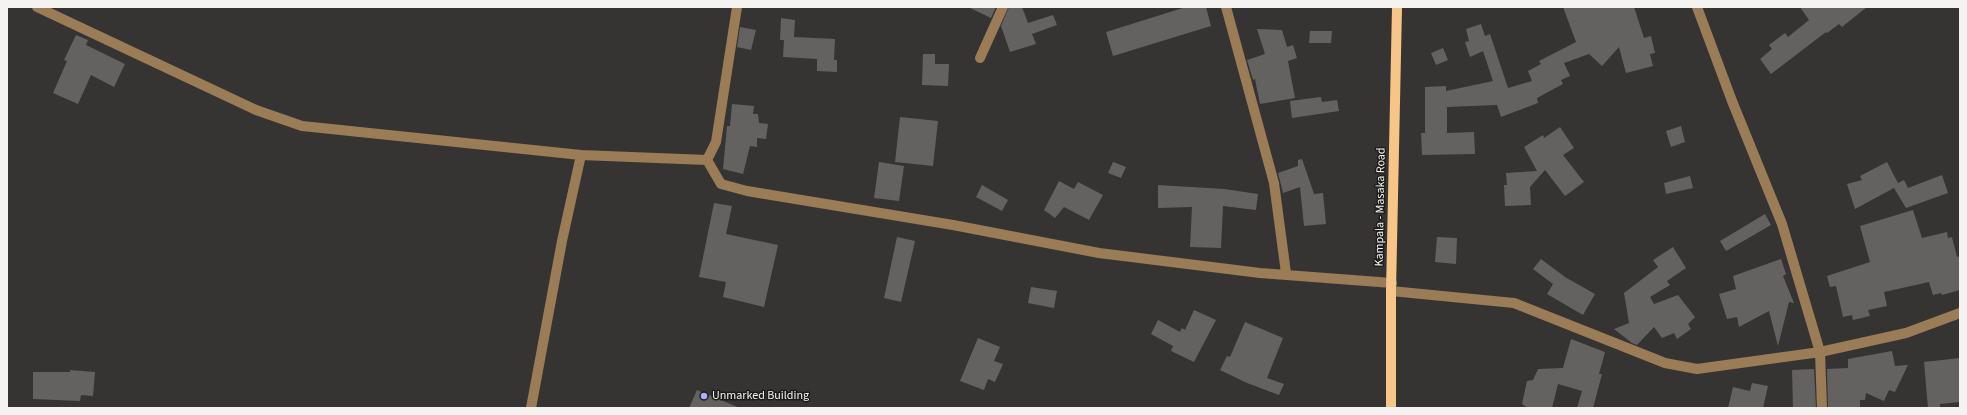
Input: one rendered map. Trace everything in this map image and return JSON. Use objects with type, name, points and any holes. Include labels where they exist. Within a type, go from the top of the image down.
[{"type":"main road","name":"Kampala - Masaka Road","points":[[1391,408],[1397,7]]},
{"type":"street","points":[[37,7],[256,110],[302,126],[581,155],[707,160]]},
{"type":"street","points":[[707,160],[716,142],[737,7]]},
{"type":"street","points":[[980,58],[1003,7]]},
{"type":"street","points":[[1226,7],[1274,182],[1286,273]]},
{"type":"street","points":[[1697,7],[1732,101],[1782,224],[1820,352],[1822,408]]},
{"type":"street","points":[[531,408],[562,241],[581,155]]},
{"type":"street","points":[[707,160],[721,184],[747,191],[953,225],[1099,253],[1260,273],[1286,273],[1514,302],[1665,363],[1697,369],[1820,352],[1906,333],[1960,313]]},
{"type":"building","points":[[968,7],[996,7],[991,18]]},
{"type":"building","points":[[1009,7],[1022,7],[1028,23],[1053,15],[1057,25],[1032,34],[1036,44],[1010,52],[1001,26]]},
{"type":"building","points":[[1186,7],[1206,7],[1211,26],[1113,56],[1106,32]]},
{"type":"building","points":[[1563,7],[1634,7],[1644,38],[1651,36],[1655,53],[1650,54],[1653,66],[1626,73],[1619,47],[1602,66],[1589,54],[1564,63],[1570,76],[1561,80],[1563,84],[1537,98],[1538,103],[1501,117],[1497,105],[1447,107],[1447,133],[1474,132],[1475,154],[1422,155],[1421,133],[1425,133],[1425,87],[1446,86],[1446,91],[1493,81],[1483,51],[1470,57],[1465,42],[1469,41],[1466,29],[1481,24],[1485,36],[1490,34],[1508,88],[1532,81],[1528,71],[1541,64],[1539,61],[1576,42]]},
{"type":"building","points":[[1800,7],[1867,7],[1842,27],[1839,24],[1827,33],[1826,32],[1771,74],[1760,59],[1772,49],[1769,45],[1785,33],[1788,37],[1809,20]]},
{"type":"building","points":[[781,18],[795,20],[794,37],[835,39],[834,60],[837,60],[837,72],[817,71],[817,59],[783,57],[784,40],[780,40]]},
{"type":"building","points":[[740,27],[756,30],[751,50],[737,47]]},
{"type":"building","points":[[1257,29],[1282,30],[1287,47],[1293,45],[1297,58],[1288,61],[1295,98],[1260,104],[1255,79],[1253,80],[1247,60],[1265,54]]},
{"type":"building","points":[[1310,31],[1332,31],[1331,43],[1309,43]]},
{"type":"building","points":[[76,35],[88,40],[86,45],[125,64],[114,87],[91,75],[78,104],[53,93],[67,61],[64,60]]},
{"type":"building","points":[[1443,48],[1448,60],[1436,65],[1431,53]]},
{"type":"building","points":[[923,54],[935,54],[935,64],[949,64],[948,86],[922,85]]},
{"type":"building","points":[[1321,97],[1322,102],[1337,100],[1339,111],[1292,118],[1290,101]]},
{"type":"building","points":[[732,104],[754,106],[753,114],[758,114],[759,123],[768,124],[766,139],[757,138],[757,147],[750,146],[743,174],[723,169],[727,126],[730,126]]},
{"type":"building","points":[[900,117],[938,121],[933,166],[895,162]]},
{"type":"building","points":[[1681,126],[1685,142],[1671,147],[1666,131]]},
{"type":"building","points":[[1560,127],[1574,148],[1563,155],[1584,182],[1565,196],[1545,170],[1530,187],[1531,205],[1505,206],[1504,185],[1507,185],[1506,173],[1537,171],[1524,147],[1543,135],[1544,138]]},
{"type":"building","points":[[1302,159],[1314,194],[1323,193],[1326,224],[1304,226],[1300,187],[1283,193],[1278,173],[1298,166],[1298,160]]},
{"type":"building","points":[[879,162],[904,166],[899,201],[874,198]]},
{"type":"building","points":[[1113,162],[1126,167],[1121,178],[1108,173]]},
{"type":"building","points":[[1887,162],[1898,183],[1904,180],[1908,188],[1942,175],[1948,193],[1906,208],[1894,188],[1855,209],[1847,184],[1862,180],[1860,176]]},
{"type":"building","points":[[1690,176],[1693,188],[1666,194],[1664,183]]},
{"type":"building","points":[[1059,181],[1074,189],[1078,182],[1103,195],[1089,220],[1064,207],[1055,218],[1044,210]]},
{"type":"building","points":[[982,185],[1008,200],[1002,211],[976,197]]},
{"type":"building","points":[[1158,185],[1224,189],[1258,194],[1256,210],[1223,206],[1221,248],[1190,247],[1192,207],[1158,208]]},
{"type":"building","points":[[714,203],[732,206],[726,234],[778,245],[764,307],[723,297],[726,282],[699,277]]},
{"type":"building","points":[[1913,210],[1922,238],[1947,232],[1948,238],[1952,237],[1957,257],[1960,256],[1960,290],[1942,295],[1941,293],[1933,295],[1929,282],[1884,292],[1887,306],[1868,310],[1870,316],[1853,320],[1852,315],[1843,317],[1836,286],[1830,287],[1827,276],[1870,262],[1860,226]]},
{"type":"building","points":[[1765,214],[1771,225],[1726,251],[1720,241]]},
{"type":"building","points":[[897,237],[915,241],[901,302],[884,298]]},
{"type":"building","points":[[1437,237],[1457,238],[1456,264],[1435,262]]},
{"type":"building","points":[[1673,247],[1686,268],[1667,281],[1670,285],[1650,297],[1654,304],[1678,295],[1695,317],[1688,324],[1691,329],[1677,339],[1674,333],[1662,338],[1654,327],[1637,345],[1632,343],[1614,329],[1629,323],[1624,293],[1658,267],[1653,260]]},
{"type":"building","points":[[1541,259],[1565,277],[1595,294],[1583,315],[1547,294],[1553,284],[1533,269]]},
{"type":"building","points":[[1781,259],[1786,274],[1783,276],[1794,303],[1789,302],[1778,346],[1769,311],[1739,327],[1737,317],[1727,319],[1719,294],[1736,289],[1733,276]]},
{"type":"building","points":[[1031,287],[1057,291],[1054,308],[1028,303]]},
{"type":"building","points":[[1194,310],[1216,320],[1194,362],[1171,351],[1173,346],[1151,334],[1158,320],[1180,332],[1182,328],[1185,330]]},
{"type":"building","points":[[1245,322],[1283,338],[1267,378],[1284,384],[1279,395],[1247,383],[1220,370],[1227,356],[1230,357]]},
{"type":"building","points":[[978,338],[1000,347],[994,361],[1003,364],[995,382],[988,379],[984,390],[960,381]]},
{"type":"building","points":[[1571,339],[1605,352],[1599,374],[1602,374],[1593,408],[1577,408],[1582,391],[1558,384],[1552,408],[1528,408],[1522,404],[1527,381],[1533,380],[1538,369],[1563,368]]},
{"type":"building","points":[[1892,351],[1895,366],[1908,365],[1895,392],[1889,390],[1884,401],[1866,393],[1865,400],[1860,400],[1860,408],[1828,408],[1827,369],[1848,368],[1848,359]]},
{"type":"building","points":[[1960,358],[1960,402],[1940,404],[1940,408],[1928,408],[1924,362]]},
{"type":"building","points":[[1814,369],[1816,408],[1793,408],[1792,370]]},
{"type":"building","points":[[70,370],[95,372],[93,396],[81,395],[80,401],[33,399],[33,372],[70,372]]},
{"type":"building","points":[[1752,383],[1768,386],[1763,408],[1728,408],[1733,387],[1750,391]]},
{"type":"building","name":"Unmarked Building","points":[[697,390],[740,408],[689,408]]},
{"type":"place","name":"Unmarked Building","points":[[704,396]]}]
